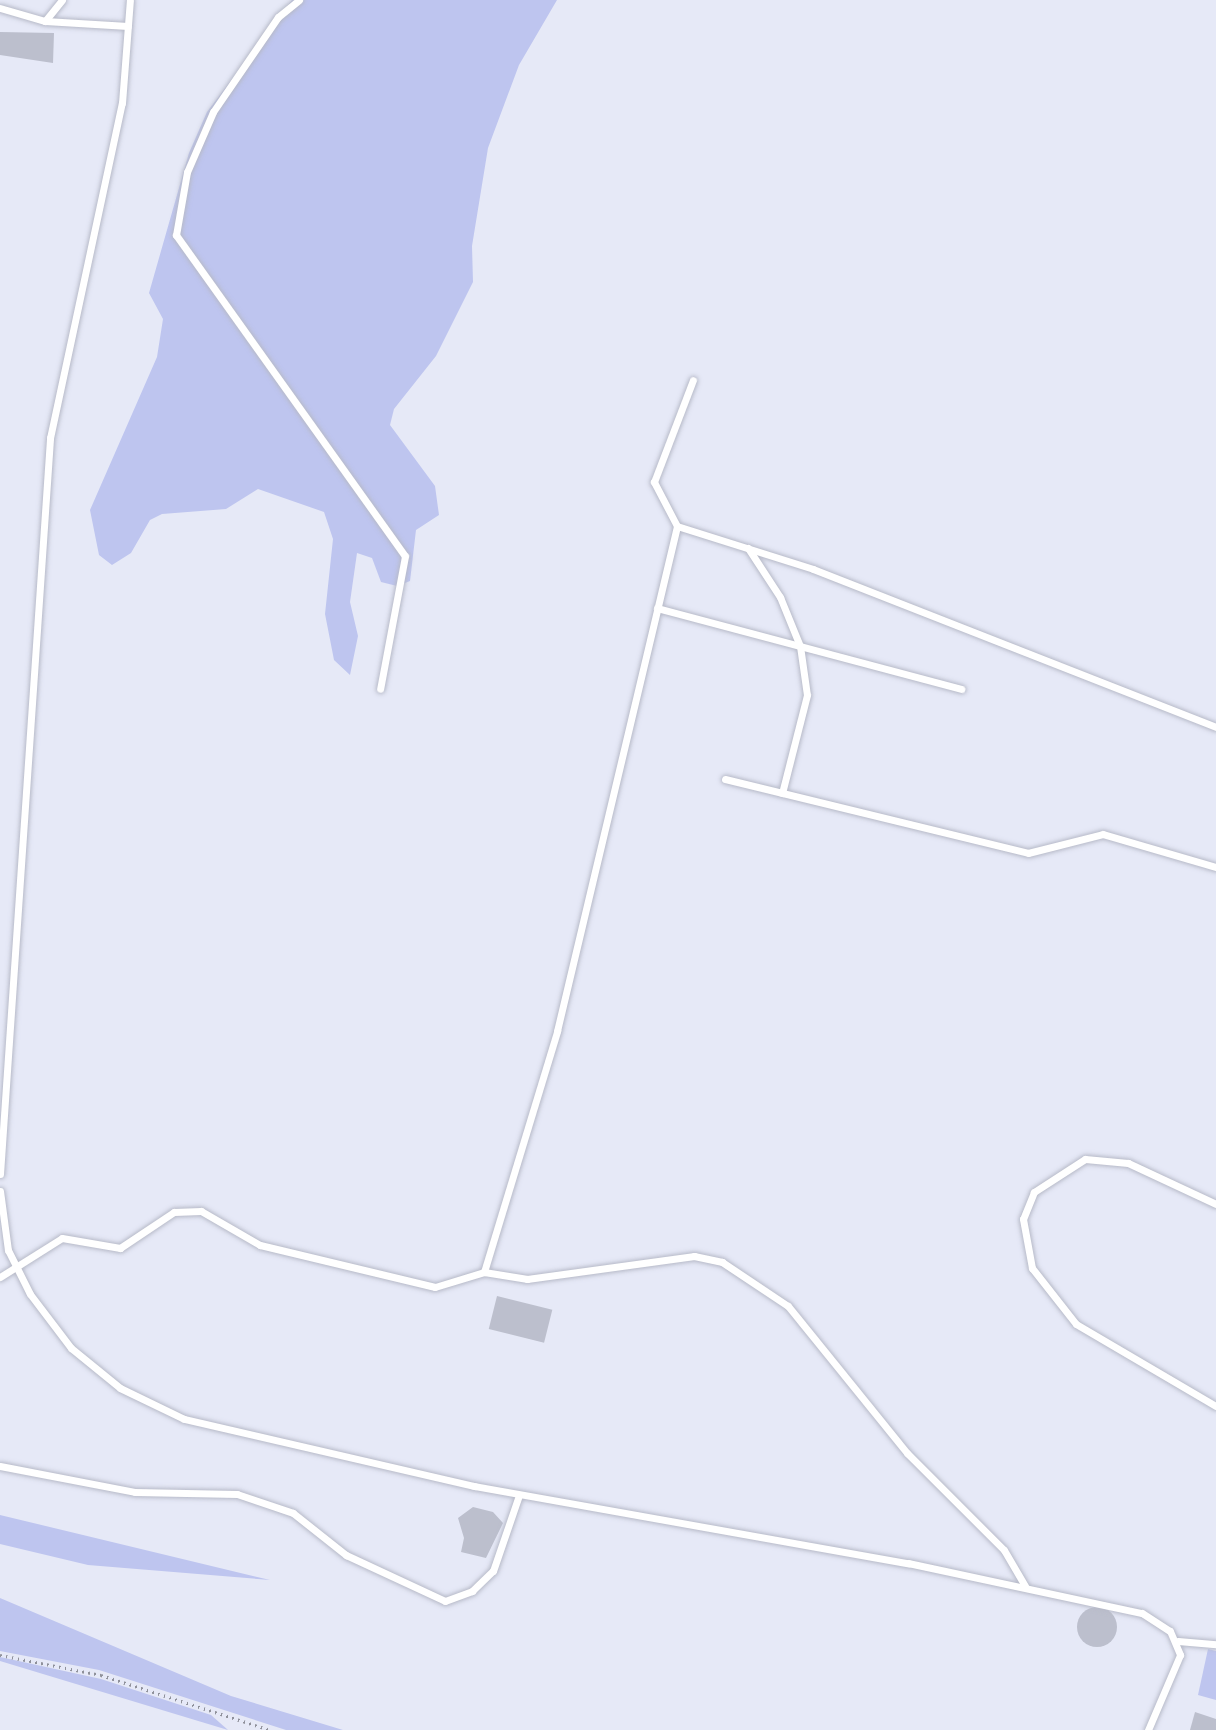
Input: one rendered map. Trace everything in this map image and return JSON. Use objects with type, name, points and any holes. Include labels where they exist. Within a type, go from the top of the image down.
[{"type":"lane","points":[[45,21],[62,0]]},
{"type":"lane","points":[[0,1173],[50,438],[122,103],[130,0]]},
{"type":"lane","points":[[298,0],[278,17],[213,112],[187,172],[176,235],[405,556],[380,689]]},
{"type":"lane","points":[[0,8],[45,21],[128,26]]},
{"type":"lane","points":[[484,1272],[557,1031],[677,526],[654,482],[693,380]]},
{"type":"lane","points":[[677,526],[748,549],[1216,727]]},
{"type":"lane","points":[[748,549],[780,597],[800,646],[807,695],[782,793]]},
{"type":"lane","points":[[657,608],[962,689]]},
{"type":"lane","points":[[725,779],[1028,853],[1103,834],[1216,867]]},
{"type":"lane","points":[[1216,1204],[1128,1163],[1086,1159],[1034,1192],[1023,1219],[1032,1268],[1076,1324],[1216,1406]]},
{"type":"lane","points":[[0,1191],[8,1250],[18,1270],[71,1348],[120,1388],[184,1419],[519,1495],[1025,1586],[1142,1613],[1178,1641],[1216,1644]]},
{"type":"lane","points":[[0,1277],[18,1270],[62,1238],[120,1248],[174,1212],[201,1211],[260,1245],[435,1287],[484,1272],[527,1279],[694,1256],[722,1262],[788,1306],[907,1453],[1004,1550],[1025,1586]]},
{"type":"lane","points":[[0,1466],[135,1492],[237,1494],[293,1513],[346,1555],[446,1601],[472,1591],[493,1571],[519,1495]]},
{"type":"lane","points":[[1148,1730],[1177,1672],[1178,1641]]},
{"type":"path","points":[[0,1655],[101,1675],[270,1730]]},
{"type":"shaded area","points":[[292,0],[557,0],[519,65],[488,148],[472,246],[473,282],[436,356],[394,409],[390,425],[435,486],[439,515],[416,530],[410,581],[397,586],[381,582],[372,558],[357,553],[350,602],[358,636],[350,675],[334,660],[325,614],[333,539],[324,512],[258,489],[226,509],[162,514],[150,520],[131,553],[112,565],[99,555],[90,510],[157,357],[163,319],[149,293],[189,153],[207,112]]},
{"type":"shaded area","points":[[0,1515],[270,1580],[88,1565],[0,1544]]},
{"type":"shaded area","points":[[0,1598],[231,1696],[343,1730],[286,1730],[99,1670],[0,1651]]},
{"type":"shaded area","points":[[1208,1649],[1216,1651],[1216,1700],[1198,1695]]},
{"type":"shaded area","points":[[0,1657],[101,1679],[211,1715],[228,1730],[0,1661]]},
{"type":"building","points":[[0,32],[54,33],[53,63],[0,55]]},
{"type":"building","points":[[497,1296],[552,1310],[544,1343],[489,1329]]},
{"type":"building","points":[[473,1507],[493,1512],[503,1523],[486,1558],[461,1552],[464,1538],[458,1518]]},
{"type":"building","points":[[1097,1607],[1111,1613],[1117,1627],[1111,1641],[1097,1647],[1083,1641],[1077,1627],[1083,1613]]},
{"type":"building","points":[[1195,1712],[1216,1719],[1216,1730],[1190,1730]]}]
